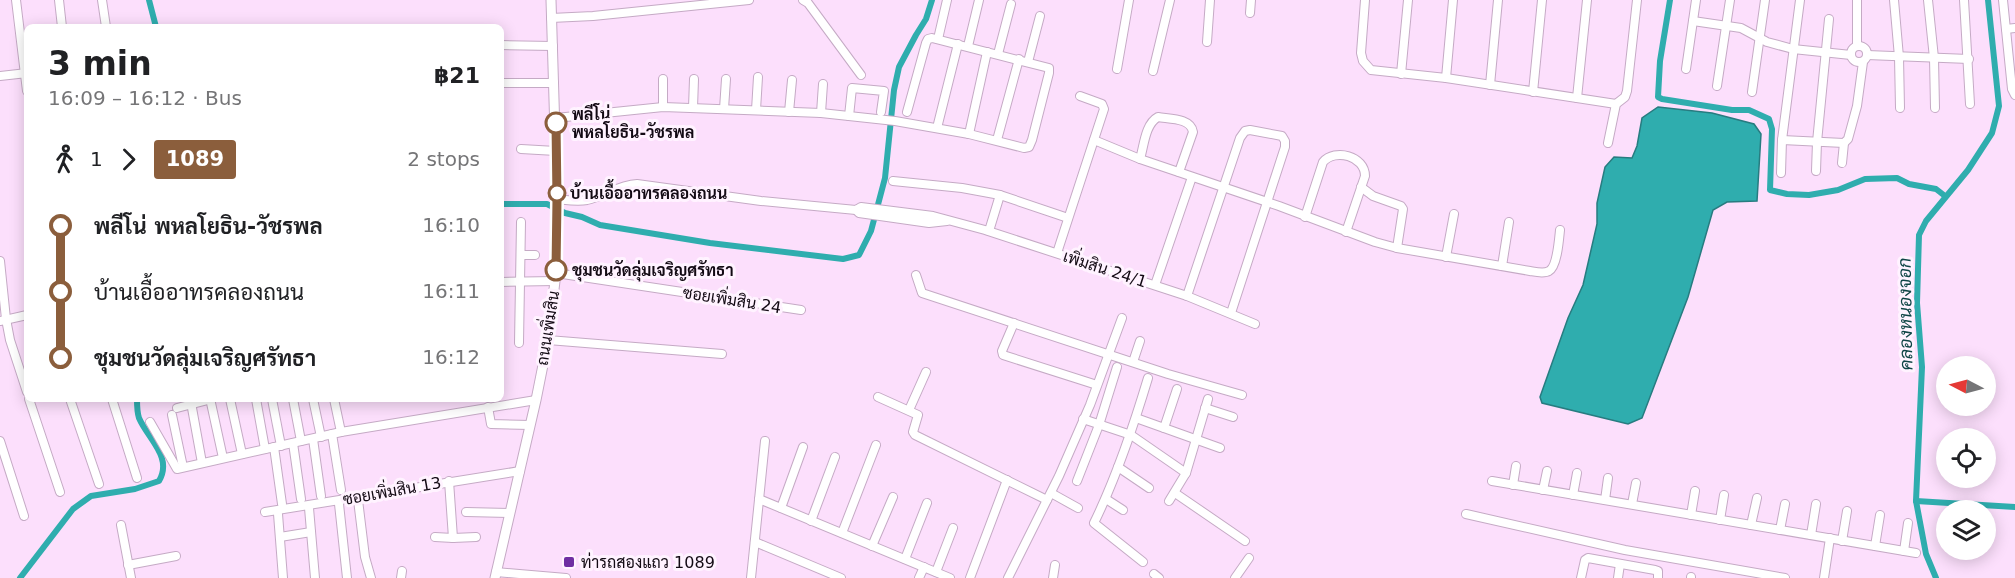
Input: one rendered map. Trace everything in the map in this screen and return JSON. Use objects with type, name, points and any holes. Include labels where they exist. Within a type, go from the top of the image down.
[{"type":"street","points":[[16,0],[24,58]]},
{"type":"street","points":[[59,0],[62,24]]},
{"type":"street","points":[[102,0],[106,24]]},
{"type":"street","name":"ถนนเพิ่มสิน","points":[[495,575],[508,513],[537,400],[556,277],[556,118],[551,0]]},
{"type":"street","points":[[551,18],[593,16],[748,0]]},
{"type":"street","points":[[803,0],[808,3],[861,75]]},
{"type":"street","points":[[938,39],[947,0]]},
{"type":"street","points":[[968,46],[979,0]]},
{"type":"street","points":[[1117,69],[1129,0]]},
{"type":"street","points":[[1153,71],[1170,0]]},
{"type":"street","points":[[1207,42],[1210,0]]},
{"type":"street","points":[[1250,13],[1251,0]]},
{"type":"street","points":[[1365,0],[1361,53],[1363,61],[1371,70],[1446,78],[1616,104]]},
{"type":"street","points":[[1401,74],[1408,0]]},
{"type":"street","points":[[1446,78],[1453,0]]},
{"type":"street","points":[[1490,85],[1498,0]]},
{"type":"street","points":[[1533,92],[1542,0]]},
{"type":"street","points":[[1577,98],[1587,0]]},
{"type":"street","points":[[1608,143],[1616,104],[1625,97],[1627,91],[1636,0]]},
{"type":"street","points":[[1686,69],[1696,0]]},
{"type":"street","points":[[1717,86],[1730,0]]},
{"type":"street","points":[[1752,92],[1765,0]]},
{"type":"street","points":[[1781,173],[1782,140],[1800,0]]},
{"type":"street","points":[[1851,55],[1857,46],[1857,0]]},
{"type":"street","points":[[1894,0],[1899,57],[1900,108]]},
{"type":"street","points":[[1928,0],[1934,58],[1935,108]]},
{"type":"street","points":[[1964,0],[1970,104]]},
{"type":"street","points":[[2003,0],[2012,63],[2012,89],[2015,95]]},
{"type":"street","points":[[998,54],[1011,3]]},
{"type":"street","points":[[997,140],[1040,16]]},
{"type":"street","points":[[1816,171],[1816,142],[1829,19]]},
{"type":"street","points":[[1693,21],[1746,30],[1767,42],[1793,49],[1851,55]]},
{"type":"street","points":[[2006,29],[2015,28]]},
{"type":"street","points":[[556,118],[663,107],[883,116],[895,121],[969,134],[1024,148],[1029,147],[1032,140],[1049,68],[968,46],[928,39],[907,112]]},
{"type":"street","points":[[937,128],[958,44]]},
{"type":"street","points":[[504,45],[553,46]]},
{"type":"street","points":[[1842,163],[1844,143],[1851,134],[1865,58],[1864,48],[1857,46]]},
{"type":"street","points":[[969,134],[987,51]]},
{"type":"street","points":[[1851,55],[1855,62],[1865,58],[1899,57],[1969,59]]},
{"type":"street","points":[[0,76],[24,73]]},
{"type":"street","points":[[756,110],[758,77]]},
{"type":"street","points":[[663,79],[663,107]]},
{"type":"street","points":[[693,108],[694,79]]},
{"type":"street","points":[[724,109],[726,79]]},
{"type":"street","points":[[789,112],[792,80]]},
{"type":"street","points":[[504,83],[554,83]]},
{"type":"street","points":[[821,113],[823,84]]},
{"type":"street","points":[[849,116],[852,88],[884,91],[883,116]]},
{"type":"street","points":[[1057,253],[1104,106],[1080,96]]},
{"type":"street","points":[[1140,159],[1154,119],[1158,117],[1188,122],[1194,132],[1179,172]]},
{"type":"street","points":[[1187,296],[1240,138],[1245,131],[1250,130],[1282,136],[1285,147],[1231,313]]},
{"type":"street","points":[[1094,140],[1140,159],[1397,248],[1530,272],[1545,272],[1551,271],[1555,266],[1560,230]]},
{"type":"street","points":[[1782,140],[1844,143]]},
{"type":"street","points":[[521,149],[556,151]]},
{"type":"street","points":[[1305,217],[1323,162],[1327,157],[1334,154],[1357,159],[1365,168],[1365,176],[1346,232]]},
{"type":"street","points":[[1155,285],[1192,177]]},
{"type":"street","points":[[893,181],[962,188],[1000,195],[1068,218]]},
{"type":"street","name":"เพิ่มสิน 24/1","points":[[557,207],[588,200],[628,184],[637,184],[761,201],[861,210],[929,223],[952,221],[1155,285],[1255,324]]},
{"type":"street","points":[[1362,187],[1373,196],[1399,203],[1403,209],[1397,248]]},
{"type":"street","points":[[989,231],[1000,195]]},
{"type":"street","points":[[1446,257],[1454,214]]},
{"type":"street","points":[[519,343],[521,222]]},
{"type":"street","points":[[1502,266],[1509,222]]},
{"type":"street","points":[[521,255],[535,255]]},
{"type":"street","points":[[0,261],[3,320],[24,383]]},
{"type":"street","points":[[916,275],[922,293],[1242,395]]},
{"type":"street","name":"ซอยเพิ่มสิน 24","points":[[504,282],[556,277],[801,310]]},
{"type":"street","points":[[3,320],[24,316]]},
{"type":"street","points":[[1008,578],[1049,496],[1083,419],[1122,318]]},
{"type":"street","points":[[1014,323],[1002,351],[1003,355],[1097,385]]},
{"type":"street","points":[[548,340],[722,354]]},
{"type":"street","points":[[1133,362],[1140,341]]},
{"type":"street","points":[[1077,481],[1117,368]]},
{"type":"street","points":[[909,410],[926,372]]},
{"type":"street","points":[[1143,562],[1094,523],[1131,435],[1148,378]]},
{"type":"street","points":[[1164,428],[1177,389]]},
{"type":"street","points":[[878,397],[918,416],[913,432],[915,435],[1007,480],[1078,508]]},
{"type":"street","points":[[1169,501],[1186,473],[1208,399]]},
{"type":"street","points":[[150,422],[177,469],[341,432],[537,400]]},
{"type":"street","points":[[30,402],[60,492]]},
{"type":"street","points":[[71,402],[99,484]]},
{"type":"street","points":[[113,402],[136,478]]},
{"type":"street","points":[[183,467],[175,412],[204,402]]},
{"type":"street","points":[[210,402],[223,458]]},
{"type":"street","points":[[231,402],[242,454]]},
{"type":"street","points":[[257,402],[273,447]]},
{"type":"street","points":[[272,402],[273,447],[282,504]]},
{"type":"street","points":[[293,402],[301,500]]},
{"type":"street","points":[[313,402],[321,496]]},
{"type":"street","points":[[335,402],[341,432]]},
{"type":"street","points":[[488,407],[491,424],[530,425]]},
{"type":"street","points":[[192,408],[202,463]]},
{"type":"street","points":[[1205,408],[1233,417]]},
{"type":"street","points":[[1136,418],[1220,448]]},
{"type":"street","points":[[1083,419],[1131,435],[1186,473]]},
{"type":"street","points":[[332,434],[341,490]]},
{"type":"street","points":[[0,441],[24,516]]},
{"type":"street","points":[[751,578],[765,441]]},
{"type":"street","points":[[842,533],[876,445]]},
{"type":"street","points":[[780,508],[802,447]]},
{"type":"street","points":[[811,521],[835,457]]},
{"type":"street","points":[[1513,485],[1516,466]]},
{"type":"street","points":[[1118,468],[1149,488]]},
{"type":"street","name":"ซอยเพิ่มสิน 13","points":[[265,512],[520,471]]},
{"type":"street","points":[[1543,490],[1546,471]]},
{"type":"street","points":[[1573,495],[1577,473]]},
{"type":"street","points":[[1605,500],[1608,478]]},
{"type":"street","points":[[970,578],[1007,480]]},
{"type":"street","points":[[1492,481],[1916,553]]},
{"type":"street","points":[[449,482],[453,537]]},
{"type":"street","points":[[1632,504],[1636,483]]},
{"type":"street","points":[[1691,515],[1695,491]]},
{"type":"street","points":[[1175,493],[1245,540]]},
{"type":"street","points":[[1720,520],[1724,495]]},
{"type":"street","points":[[872,546],[893,497]]},
{"type":"street","points":[[1751,525],[1757,498]]},
{"type":"street","points":[[759,499],[950,578]]},
{"type":"street","points":[[1106,499],[1123,510]]},
{"type":"street","points":[[358,500],[365,556],[371,578]]},
{"type":"street","points":[[905,559],[927,503]]},
{"type":"street","points":[[339,504],[347,578]]},
{"type":"street","points":[[1780,530],[1785,504]]},
{"type":"street","points":[[1811,535],[1816,504]]},
{"type":"street","points":[[309,508],[315,578]]},
{"type":"street","points":[[1842,541],[1847,511]]},
{"type":"street","points":[[466,512],[508,513]]},
{"type":"street","points":[[278,514],[283,578]]},
{"type":"street","points":[[1466,514],[1625,550],[1785,578]]},
{"type":"street","points":[[1875,546],[1880,515]]},
{"type":"street","points":[[1904,551],[1908,524]]},
{"type":"street","points":[[121,525],[130,578]]},
{"type":"street","points":[[936,572],[953,528]]},
{"type":"street","points":[[280,537],[311,532]]},
{"type":"street","points":[[435,537],[476,537]]},
{"type":"street","points":[[1824,578],[1830,538]]},
{"type":"street","points":[[755,542],[841,578]]},
{"type":"street","points":[[128,565],[176,556]]},
{"type":"street","points":[[1236,578],[1250,558]]},
{"type":"street","points":[[1581,578],[1586,559],[1658,571],[1658,578]]},
{"type":"street","points":[[1618,578],[1620,564]]},
{"type":"street","points":[[1053,578],[1055,565]]},
{"type":"street","points":[[919,578],[924,567]]},
{"type":"street","points":[[495,575],[566,578]]},
{"type":"shaded area","points":[[1658,107],[1712,113],[1754,124],[1761,134],[1757,201],[1727,202],[1713,210],[1688,297],[1642,418],[1628,424],[1542,403],[1540,397],[1568,318],[1583,285],[1597,224],[1597,203],[1605,167],[1614,157],[1632,158],[1637,146],[1642,118]]},
{"type":"waterway","points":[[149,0],[155,24]]},
{"type":"waterway","points":[[504,204],[547,204],[600,225],[710,243],[843,259],[859,255],[871,231],[885,178],[894,90],[899,67],[926,19],[932,0]]},
{"type":"waterway","points":[[1670,0],[1660,61],[1658,97],[1732,110],[1749,110],[1769,119],[1772,129],[1770,190],[1787,194],[1809,195],[1838,190],[1865,179],[1897,178],[1909,184],[1936,189],[1945,196]]},
{"type":"waterway","name":"คลองหนองจอก","points":[[1936,578],[1926,554],[1916,501],[1922,367],[1917,303],[1919,235],[1926,221],[1968,170],[1992,133],[1999,106],[1988,0]]},
{"type":"waterway","points":[[20,578],[73,509],[91,496],[135,489],[159,481],[163,472],[161,456],[139,418],[137,402]]},
{"type":"waterway","points":[[1916,501],[2015,507]]},
{"type":"bus line","name":"1089","points":[[556,123],[556,270]]},
{"type":"place","name":"พลีโน่ พหลโยธิน-วัชรพล","points":[[556,123]]},
{"type":"place","name":"บ้านเอื้ออาทรคลองถนน","points":[[557,193]]},
{"type":"place","name":"ชุมชนวัดลุ่มเจริญศรัทธา","points":[[556,270]]},
{"type":"place","name":"ท่ารถสองแถว 1089","points":[[569,562]]}]
